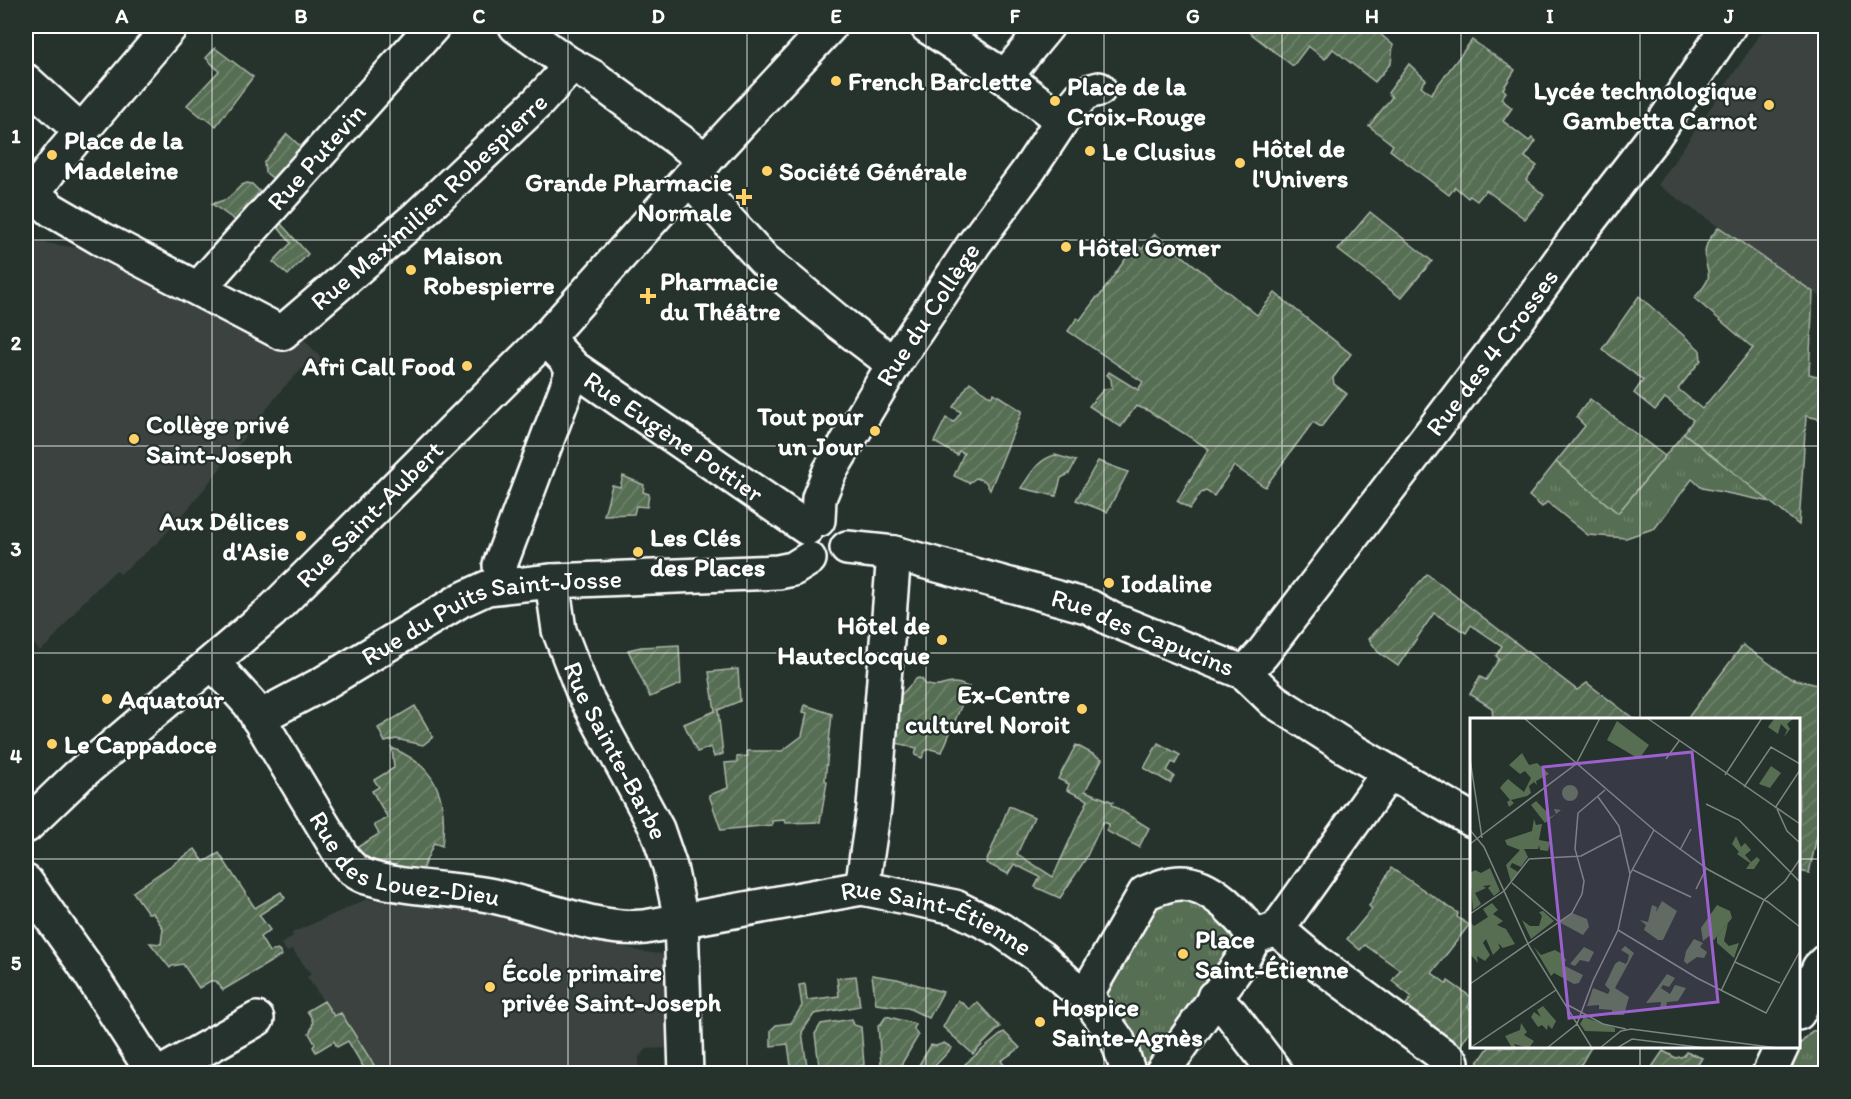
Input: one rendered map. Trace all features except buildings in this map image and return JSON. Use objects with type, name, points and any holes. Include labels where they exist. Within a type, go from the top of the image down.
[{"type":"street","points":[[171,26],[29,191],[52,210],[100,238],[199,288]]},
{"type":"street","name":"Rue Putevin","points":[[199,288],[433,26]]},
{"type":"street","points":[[516,26],[566,62],[593,77],[698,169],[764,260],[836,320],[894,364]]},
{"type":"street","name":"Rue Saint-Aubert","points":[[26,826],[78,776],[271,612],[546,338],[830,26]]},
{"type":"street","points":[[927,26],[1005,77],[1062,120]]},
{"type":"street","points":[[1005,77],[1047,26]]},
{"type":"street","name":"Rue des 4 Crosses","points":[[1245,673],[1263,653],[1521,315],[1584,227],[1653,138],[1729,26]]},
{"type":"street","name":"Rue Maximilien Robespierre","points":[[199,288],[282,333],[417,217],[538,102],[560,78],[566,62]]},
{"type":"street","points":[[26,81],[81,131]]},
{"type":"street","name":"Rue du Collège","points":[[812,536],[819,498],[830,471],[894,364],[1062,120],[1084,93],[1099,88]]},
{"type":"street","name":"Rue Eugène Pottier","points":[[546,338],[574,368],[812,536]]},
{"type":"street","points":[[502,585],[500,565],[574,368]]},
{"type":"street","name":"Rue des Capucins","points":[[812,536],[815,563],[828,565],[840,560],[847,548],[894,553],[1090,607],[1111,619],[1245,673],[1274,701],[1393,775],[1470,819]]},
{"type":"street","name":"Rue du Puits Saint-Josse","points":[[258,718],[322,684],[461,600],[487,588],[552,581],[778,572],[793,569],[812,536]]},
{"type":"street","points":[[862,888],[874,807],[894,553]]},
{"type":"street","name":"Rue Sainte-Barbe","points":[[552,581],[559,630],[592,713],[647,809],[665,847],[681,920],[686,1074]]},
{"type":"street","name":"Rue des Louez-Dieu","points":[[213,663],[241,692],[344,860],[359,874],[383,881],[498,897],[611,926],[635,928],[681,920]]},
{"type":"street","points":[[1161,1074],[1241,962],[1380,785],[1393,775]]},
{"type":"street","points":[[26,882],[84,964],[154,1074]]},
{"type":"street","points":[[1086,995],[1145,893],[1163,886],[1182,883],[1203,887],[1237,914],[1316,962],[1452,1062]]},
{"type":"street","name":"Rue Saint-Étienne","points":[[681,920],[862,888],[956,907],[1001,930],[1040,957],[1068,983],[1086,995],[1118,1041],[1129,1074]]},
{"type":"street","points":[[1811,996],[1819,968],[1826,961]]},
{"type":"street","points":[[1214,997],[1232,1014],[1277,1074]]},
{"type":"street","points":[[160,1074],[257,1019]]},
{"type":"street","points":[[1769,1074],[1782,1048]]},
{"type":"shaded area","name":"Lycée technologique Gambetta Carnot","points":[[1766,26],[1825,26],[1825,300],[1658,185]]},
{"type":"shaded area","name":"Collège privé Saint-Joseph","points":[[26,240],[92,250],[298,333],[325,362],[313,370],[310,367],[307,370],[303,368],[284,387],[189,508],[157,543],[120,574],[116,570],[84,601],[50,643],[40,651],[26,635]]},
{"type":"shaded area","name":"École primaire privée Saint-Joseph","points":[[367,899],[414,905],[415,900],[518,916],[518,921],[555,927],[643,952],[662,954],[667,959],[670,1048],[647,1049],[639,1057],[639,1073],[379,1073],[341,1013],[334,1017],[307,977],[311,974],[292,949],[287,952],[281,944],[293,936],[292,933]]},
{"type":"green space","points":[[1241,26],[1371,26],[1393,45],[1391,63],[1375,82],[1333,49],[1325,59],[1308,46],[1293,66]]},
{"type":"green space","points":[[1472,40],[1515,70],[1503,89],[1506,92],[1501,99],[1512,108],[1503,121],[1529,141],[1532,138],[1536,141],[1525,157],[1537,166],[1526,180],[1544,195],[1525,219],[1486,190],[1477,201],[1470,196],[1468,198],[1455,187],[1449,195],[1390,150],[1393,145],[1369,126],[1392,97],[1388,93],[1409,64],[1426,80],[1421,86],[1431,94]]},
{"type":"green space","points":[[215,48],[253,77],[216,126],[187,105],[219,71],[206,58]]},
{"type":"green space","points":[[287,134],[309,154],[280,184],[265,172],[264,162]]},
{"type":"green space","points":[[247,183],[252,184],[267,199],[242,225],[212,204],[227,199]]},
{"type":"green space","points":[[1370,212],[1432,261],[1401,298],[1338,250]]},
{"type":"green space","points":[[274,216],[308,254],[288,275],[273,262],[291,243],[271,219]]},
{"type":"green space","points":[[1719,227],[1813,292],[1809,374],[1825,378],[1825,420],[1806,416],[1799,525],[1684,433],[1693,420],[1665,398],[1655,410],[1634,393],[1643,380],[1602,349],[1639,296],[1700,350],[1701,360],[1678,389],[1702,409],[1753,348],[1694,298],[1707,282],[1709,276],[1705,256],[1706,247]]},
{"type":"green space","points":[[1155,234],[1257,315],[1275,293],[1351,354],[1333,378],[1334,384],[1347,394],[1321,427],[1313,422],[1265,487],[1234,466],[1214,496],[1206,491],[1201,493],[1190,509],[1177,501],[1209,449],[1147,410],[1136,406],[1121,427],[1089,406],[1104,389],[1112,388],[1111,379],[1107,375],[1109,372],[1138,390],[1143,382],[1068,331],[1077,318],[1080,320],[1099,297],[1136,244],[1142,249]]},
{"type":"green space","points":[[970,382],[991,397],[994,393],[1022,411],[990,490],[985,481],[976,478],[969,483],[954,476],[964,453],[959,451],[957,455],[934,442],[946,418],[954,422],[961,412],[953,407]]},
{"type":"green space","points":[[1590,399],[1665,456],[1618,513],[1556,462],[1585,426],[1576,417]]},
{"type":"green space","points":[[1684,433],[1771,502],[1702,488],[1692,479],[1655,528],[1626,538],[1588,535],[1547,502],[1542,507],[1529,496],[1556,462],[1618,513]]},
{"type":"green space","points":[[1055,455],[1076,461],[1069,474],[1061,478],[1056,496],[1021,488],[1039,464]]},
{"type":"green space","points":[[1098,461],[1128,472],[1107,512],[1076,500]]},
{"type":"green space","points":[[623,476],[644,485],[643,492],[649,494],[647,507],[636,506],[634,514],[604,515],[612,485],[620,487]]},
{"type":"green space","points":[[1427,574],[1577,690],[1587,683],[1633,718],[1493,718],[1492,708],[1470,694],[1480,677],[1486,680],[1499,659],[1496,656],[1502,646],[1471,625],[1466,633],[1434,613],[1398,666],[1378,652],[1369,639]]},
{"type":"green space","points":[[679,645],[681,684],[650,697],[628,650]]},
{"type":"green space","points":[[1743,645],[1790,678],[1825,687],[1826,778],[1822,794],[1825,799],[1809,873],[1800,871],[1800,718],[1688,718]]},
{"type":"green space","points":[[738,669],[740,701],[718,710],[723,754],[714,757],[711,747],[697,752],[684,724],[715,711],[709,672]]},
{"type":"green space","points":[[919,678],[931,686],[955,683],[969,687],[942,752],[930,749],[925,751],[922,758],[915,755],[917,748],[888,741],[891,694],[902,694]]},
{"type":"green space","points":[[805,705],[832,714],[825,780],[827,782],[820,822],[772,821],[772,825],[721,830],[709,795],[728,788],[725,763],[737,762],[737,757],[748,756],[747,751],[782,751],[802,736],[807,713],[803,712]]},
{"type":"green space","points":[[415,706],[433,737],[423,745],[396,739],[385,742],[378,728]]},
{"type":"green space","points":[[1158,743],[1180,755],[1167,771],[1174,776],[1170,783],[1144,768]]},
{"type":"green space","points":[[1076,745],[1102,759],[1085,791],[1113,802],[1112,805],[1149,828],[1139,847],[1106,831],[1109,824],[1103,822],[1085,860],[1060,898],[1035,887],[1040,877],[1014,864],[1008,874],[986,863],[1009,806],[1034,817],[1017,854],[1053,877],[1088,800],[1067,790],[1069,784],[1058,779]]},
{"type":"green space","points":[[392,748],[408,756],[430,775],[441,799],[442,846],[434,843],[420,874],[371,867],[353,850],[379,834],[374,825],[388,818],[372,791],[379,787],[374,780],[394,768]]},
{"type":"green space","points":[[195,849],[204,862],[219,853],[255,908],[281,892],[285,898],[259,915],[270,930],[260,937],[269,952],[278,950],[282,955],[223,990],[216,981],[210,981],[199,988],[183,964],[170,968],[150,943],[161,944],[163,928],[153,913],[148,913],[133,892]]},
{"type":"green space","points":[[1391,868],[1458,913],[1457,917],[1469,925],[1432,973],[1470,996],[1468,1007],[1470,1009],[1470,1031],[1456,1053],[1398,1014],[1412,997],[1392,981],[1400,970],[1365,945],[1360,950],[1347,939],[1372,909],[1369,906]]},
{"type":"green space","points":[[1182,883],[1255,936],[1161,1073],[1129,1073],[1086,995],[1145,893]]},
{"type":"green space","points":[[872,975],[897,979],[943,992],[929,1018],[908,1008],[876,1004]]},
{"type":"green space","points":[[856,976],[860,1006],[814,1014],[802,1032],[808,1073],[792,1073],[788,1044],[771,1046],[771,1030],[776,1025],[791,1023],[802,1006],[799,985],[805,984],[807,1000],[839,996],[837,978]]},
{"type":"green space","points":[[958,1000],[970,1009],[977,1002],[1000,1027],[973,1054],[943,1027]]},
{"type":"green space","points":[[324,1001],[334,1016],[341,1013],[379,1073],[367,1073],[348,1041],[337,1047],[334,1041],[316,1052],[313,1047],[315,1044],[309,1033],[312,1022],[307,1011]]},
{"type":"green space","points":[[886,1016],[915,1024],[914,1029],[918,1036],[898,1070],[881,1064],[878,1025]]},
{"type":"green space","points":[[852,1019],[854,1025],[861,1027],[864,1065],[853,1067],[854,1073],[820,1073],[815,1034],[821,1024]]},
{"type":"green space","points":[[1812,1031],[1825,1032],[1825,1063],[1807,1073],[1783,1073],[1802,1042]]},
{"type":"green space","points":[[1004,1032],[1020,1048],[1001,1061],[1011,1073],[973,1073],[965,1064]]},
{"type":"green space","points":[[944,1043],[952,1048],[928,1073],[914,1073],[931,1045]]},
{"type":"green space","points":[[1488,1048],[1590,1048],[1576,1073],[1459,1074],[1465,1064],[1475,1067]]},
{"type":"green space","points":[[1663,1051],[1676,1058],[1684,1056],[1686,1052],[1702,1058],[1693,1073],[1648,1073]]},
{"type":"place","name":"French Barclette","points":[[836,81]]},
{"type":"place","name":"Place de la Croix-Rouge","points":[[1055,101]]},
{"type":"place","name":"Lycée technologique Gambetta Carnot","points":[[1769,105]]},
{"type":"place","name":"Le Clusius","points":[[1090,151]]},
{"type":"place","name":"Place de la Madeleine","points":[[52,155]]},
{"type":"place","name":"Hôtel de l'Univers","points":[[1240,163]]},
{"type":"place","name":"Société Générale","points":[[767,171]]},
{"type":"place","name":"Grande Pharmacie Normale","points":[[744,197]]},
{"type":"place","name":"Hôtel Gomer","points":[[1066,247]]},
{"type":"place","name":"Maison Robespierre","points":[[411,270]]},
{"type":"place","name":"Pharmacie du Théâtre","points":[[648,296]]},
{"type":"place","name":"Afri Call Food","points":[[467,366]]},
{"type":"place","name":"Tout pour un Jour","points":[[875,431]]},
{"type":"place","name":"Collège privé Saint-Joseph","points":[[134,439]]},
{"type":"place","name":"Aux Délices d'Asie","points":[[301,536]]},
{"type":"place","name":"Les Clés des Places","points":[[638,552]]},
{"type":"place","name":"Iodaline","points":[[1109,583]]},
{"type":"place","name":"Hôtel de Hauteclocque","points":[[942,640]]},
{"type":"place","name":"Aquatour","points":[[107,699]]},
{"type":"place","name":"Ex-Centre culturel Noroit","points":[[1082,709]]},
{"type":"place","name":"Le Cappadoce","points":[[52,744]]},
{"type":"place","name":"Place Saint-Étienne","points":[[1183,954]]},
{"type":"place","name":"École primaire privée Saint-Joseph","points":[[490,987]]},
{"type":"place","name":"Hospice Sainte-Agnès","points":[[1040,1022]]}]
